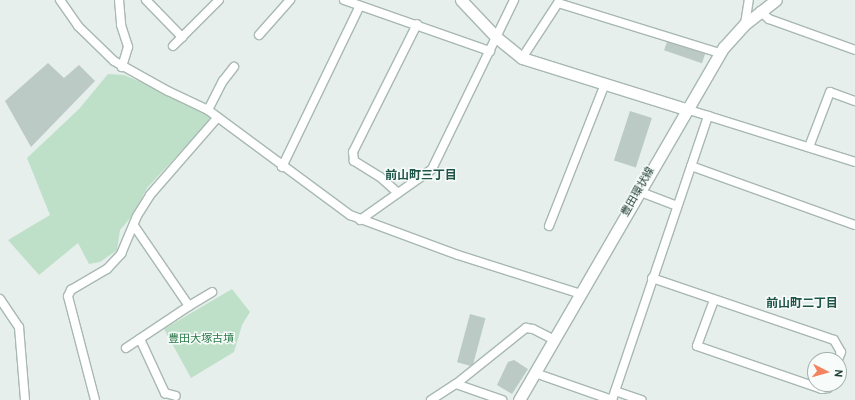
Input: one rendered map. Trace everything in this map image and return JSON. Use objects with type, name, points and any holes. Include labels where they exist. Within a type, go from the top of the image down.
[{"type":"main road","points":[[461,0],[496,37],[522,58],[686,109]]},
{"type":"main road","name":"豊田環状線","points":[[519,400],[555,340],[686,109],[720,53],[745,24],[776,0]]},
{"type":"street","points":[[60,0],[78,26],[122,67],[208,110],[282,167],[360,220],[458,255],[581,294]]},
{"type":"street","points":[[119,0],[121,25],[128,47],[122,67]]},
{"type":"street","points":[[146,0],[182,37]]},
{"type":"street","points":[[173,46],[219,0]]},
{"type":"street","points":[[259,35],[290,0]]},
{"type":"street","points":[[344,0],[417,24],[490,51]]},
{"type":"street","points":[[360,220],[432,169],[514,0]]},
{"type":"street","points":[[745,24],[749,0]]},
{"type":"street","points":[[522,58],[558,3],[720,53]]},
{"type":"street","points":[[282,167],[360,6]]},
{"type":"street","points":[[760,11],[768,19],[855,50]]},
{"type":"street","points":[[398,193],[380,177],[354,161],[353,152],[417,24]]},
{"type":"street","points":[[208,110],[223,80],[234,67]]},
{"type":"street","points":[[549,226],[604,84]]},
{"type":"street","points":[[809,147],[830,92],[855,102]]},
{"type":"street","points":[[686,109],[855,162]]},
{"type":"street","points":[[535,373],[612,400],[708,116]]},
{"type":"street","points":[[95,400],[68,296],[71,290],[107,269],[121,254],[135,226],[137,216],[150,195],[218,117]]},
{"type":"street","points":[[691,166],[855,225]]},
{"type":"street","points":[[638,192],[677,206]]},
{"type":"street","points":[[135,226],[190,306]]},
{"type":"street","points":[[652,278],[834,340],[841,352]]},
{"type":"street","points":[[126,348],[212,292]]},
{"type":"street","points":[[0,299],[19,327],[25,400]]},
{"type":"street","points":[[714,300],[697,346],[807,384]]},
{"type":"street","points":[[431,400],[456,384],[526,328],[533,329],[555,340]]},
{"type":"street","points":[[140,339],[165,393],[176,396]]},
{"type":"street","points":[[456,384],[502,400]]},
{"type":"street","points":[[615,390],[641,400]]},
{"type":"green space","points":[[108,74],[124,75],[208,110],[210,120],[147,188],[132,216],[120,230],[117,250],[100,262],[89,264],[78,243],[39,275],[8,240],[50,215],[27,158],[79,109]]},
{"type":"green space","name":"豊田大塚古墳","points":[[232,289],[250,312],[242,325],[234,352],[191,378],[164,329]]},
{"type":"building","points":[[668,39],[706,52],[702,63],[664,50]]},
{"type":"building","points":[[48,63],[64,78],[79,65],[95,81],[31,147],[5,101]]},
{"type":"building","points":[[630,111],[652,118],[636,168],[614,160]]},
{"type":"building","points":[[470,314],[485,318],[473,366],[457,362]]},
{"type":"building","points":[[514,360],[528,369],[512,394],[497,385],[508,362]]},
{"type":"district","name":"前山町三丁目","points":[[421,177]]},
{"type":"district","name":"前山町二丁目","points":[[802,305]]}]
